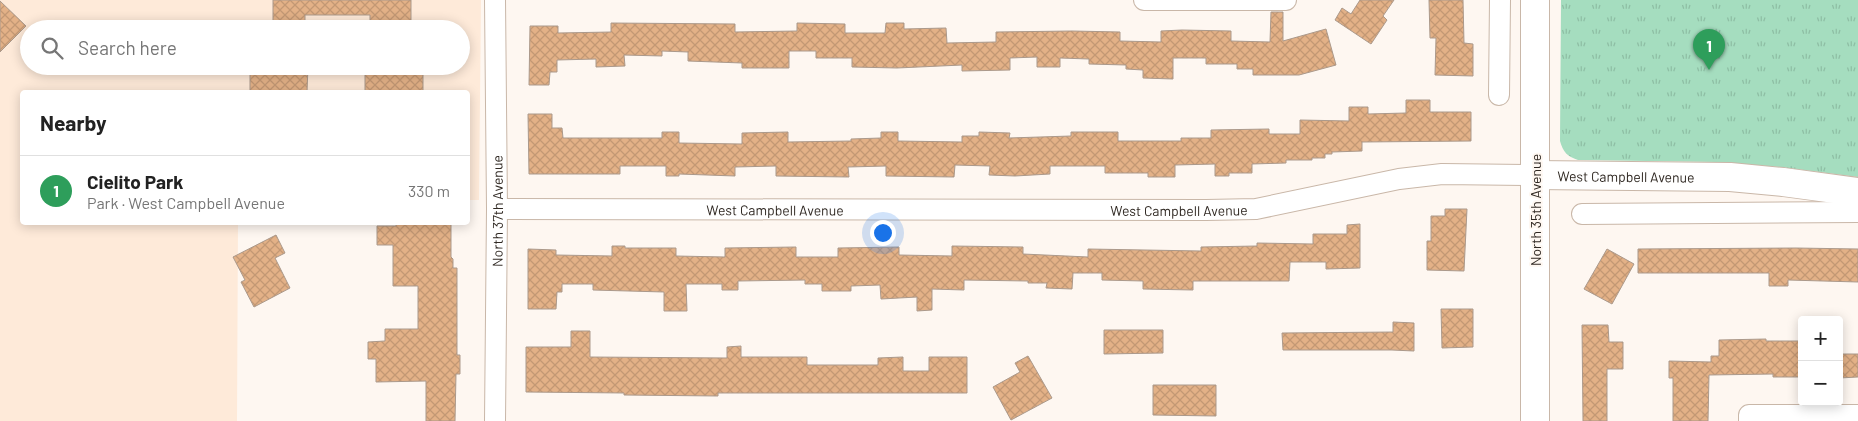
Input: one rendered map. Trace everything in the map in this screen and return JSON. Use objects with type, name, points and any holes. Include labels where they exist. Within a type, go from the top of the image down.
[{"type":"main road","name":"North 35th Avenue","points":[[1535,0],[1535,421]]},
{"type":"main road","name":"West Campbell Avenue","points":[[1534,175],[1730,177],[1858,192]]},
{"type":"street","name":"North 37th Avenue","points":[[494,421],[497,210],[496,0]]},
{"type":"street","points":[[1144,0],[1286,0]]},
{"type":"street","points":[[1499,95],[1500,0]]},
{"type":"street","name":"West Campbell Avenue","points":[[497,210],[1256,209],[1399,179],[1442,174],[1534,175]]},
{"type":"street","points":[[1582,214],[1858,212]]},
{"type":"street","points":[[1749,418],[1858,415]]},
{"type":"shaded area","points":[[0,0],[481,0],[479,200],[470,200],[470,90],[20,90],[20,225],[238,225],[237,421],[0,421]]},
{"type":"green space","points":[[1561,0],[1858,0],[1858,177],[1780,167],[1715,162],[1578,160],[1571,157],[1564,151],[1560,141]]},
{"type":"building","points":[[273,0],[411,0],[411,20],[370,20],[370,15],[305,15],[305,20],[273,20]]},
{"type":"building","points":[[1360,0],[1394,0],[1383,16],[1387,20],[1371,44],[1335,20],[1342,8],[1351,14]]},
{"type":"building","points":[[1429,0],[1463,0],[1464,43],[1473,44],[1473,76],[1435,75],[1436,38],[1430,38]]},
{"type":"building","points":[[0,1],[20,20],[20,32],[0,52]]},
{"type":"building","points":[[1271,12],[1283,12],[1283,41],[1326,29],[1336,65],[1299,75],[1253,75],[1253,69],[1237,69],[1237,64],[1206,64],[1206,58],[1173,58],[1173,79],[1143,78],[1143,70],[1126,69],[1126,65],[1089,64],[1089,59],[1060,58],[1060,67],[1037,67],[1037,57],[1010,58],[1010,70],[962,71],[962,65],[897,68],[852,67],[852,58],[816,58],[816,51],[789,51],[789,68],[742,68],[742,63],[688,61],[688,52],[662,51],[662,56],[624,55],[625,66],[596,67],[596,59],[557,60],[557,72],[550,72],[549,85],[529,85],[530,26],[558,26],[558,33],[611,32],[611,23],[735,24],[735,32],[797,31],[797,23],[845,24],[845,33],[885,33],[886,23],[904,23],[904,29],[946,28],[947,43],[996,42],[996,32],[1072,31],[1120,32],[1120,41],[1161,42],[1161,31],[1182,30],[1231,31],[1231,41],[1270,42]]},
{"type":"building","points":[[250,75],[308,75],[307,90],[250,90]]},
{"type":"building","points":[[365,75],[423,75],[423,90],[365,90]]},
{"type":"building","points":[[1406,100],[1430,100],[1430,112],[1471,112],[1471,141],[1362,142],[1362,151],[1332,152],[1332,154],[1325,154],[1325,158],[1312,158],[1312,160],[1286,160],[1286,163],[1252,164],[1252,173],[1229,173],[1229,176],[1215,176],[1215,164],[1175,165],[1175,177],[1148,177],[1148,173],[1105,173],[1105,166],[1050,166],[1050,174],[989,175],[990,166],[955,165],[954,177],[886,176],[886,166],[848,167],[849,177],[776,176],[776,166],[735,167],[735,176],[679,174],[679,176],[666,176],[666,166],[620,166],[620,174],[529,174],[528,114],[552,114],[552,128],[562,128],[563,138],[662,138],[662,132],[679,132],[679,143],[742,144],[742,133],[788,132],[788,142],[851,141],[851,139],[881,138],[881,132],[898,132],[898,141],[962,142],[962,136],[979,136],[979,132],[1010,133],[1009,138],[1071,136],[1071,132],[1118,132],[1118,141],[1181,141],[1181,138],[1211,138],[1211,130],[1269,129],[1269,134],[1300,134],[1300,120],[1349,121],[1349,107],[1368,107],[1368,114],[1406,113]]},
{"type":"building","points":[[1445,209],[1467,209],[1464,271],[1427,270],[1427,241],[1431,241],[1431,216],[1445,216]]},
{"type":"building","points":[[1360,224],[1360,268],[1326,269],[1326,262],[1290,262],[1289,281],[1193,281],[1193,290],[1143,289],[1143,281],[1102,280],[1102,273],[1073,273],[1072,289],[1046,288],[1047,283],[1028,283],[1028,281],[964,280],[964,290],[932,289],[932,310],[917,311],[917,297],[881,299],[880,285],[851,286],[851,291],[822,291],[822,284],[805,284],[805,280],[738,281],[738,290],[722,290],[722,284],[686,284],[687,311],[664,311],[664,292],[593,290],[593,284],[562,284],[562,292],[557,292],[556,309],[528,309],[528,249],[556,250],[556,255],[612,256],[612,246],[625,246],[625,248],[676,248],[676,256],[725,257],[725,248],[796,247],[796,257],[838,257],[838,248],[899,247],[899,255],[952,256],[952,246],[1023,247],[1023,254],[1088,257],[1088,249],[1201,251],[1201,247],[1257,246],[1257,243],[1313,244],[1313,234],[1347,234],[1347,225]]},
{"type":"building","points":[[451,225],[451,257],[453,259],[453,268],[457,268],[457,355],[460,355],[460,374],[456,374],[455,421],[426,421],[426,381],[376,382],[376,359],[368,359],[368,342],[385,341],[385,329],[418,329],[418,286],[393,286],[393,245],[377,245],[377,226]]},
{"type":"building","points":[[276,235],[285,253],[275,258],[290,288],[254,307],[241,282],[245,280],[233,257]]},
{"type":"building","points":[[1607,249],[1634,264],[1612,304],[1584,289]]},
{"type":"building","points":[[1638,249],[1858,249],[1858,282],[1788,280],[1788,286],[1769,286],[1769,273],[1638,273]]},
{"type":"building","points":[[1441,309],[1473,309],[1473,347],[1442,348]]},
{"type":"building","points":[[1393,322],[1414,323],[1414,351],[1283,350],[1282,333],[1393,332]]},
{"type":"building","points":[[1582,325],[1608,325],[1609,342],[1623,342],[1623,369],[1607,369],[1607,421],[1583,421]]},
{"type":"building","points":[[1104,330],[1163,330],[1163,353],[1104,354]]},
{"type":"building","points":[[571,331],[590,331],[590,357],[727,358],[727,347],[741,346],[741,357],[807,357],[807,365],[878,365],[878,358],[903,357],[903,371],[929,371],[929,357],[967,357],[967,393],[718,393],[718,396],[526,392],[526,347],[571,347]]},
{"type":"building","points":[[1766,339],[1766,341],[1798,341],[1798,377],[1773,377],[1773,374],[1709,375],[1708,421],[1673,421],[1673,378],[1669,378],[1669,361],[1711,362],[1711,356],[1719,356],[1719,340]]},
{"type":"building","points":[[1843,354],[1858,354],[1858,377],[1843,378]]},
{"type":"building","points":[[1028,356],[1052,398],[1011,420],[993,387],[1020,372],[1015,363]]},
{"type":"building","points":[[1153,385],[1216,385],[1216,416],[1153,415]]},
{"type":"place","name":"Cielito Park","points":[[1709,70]]}]
